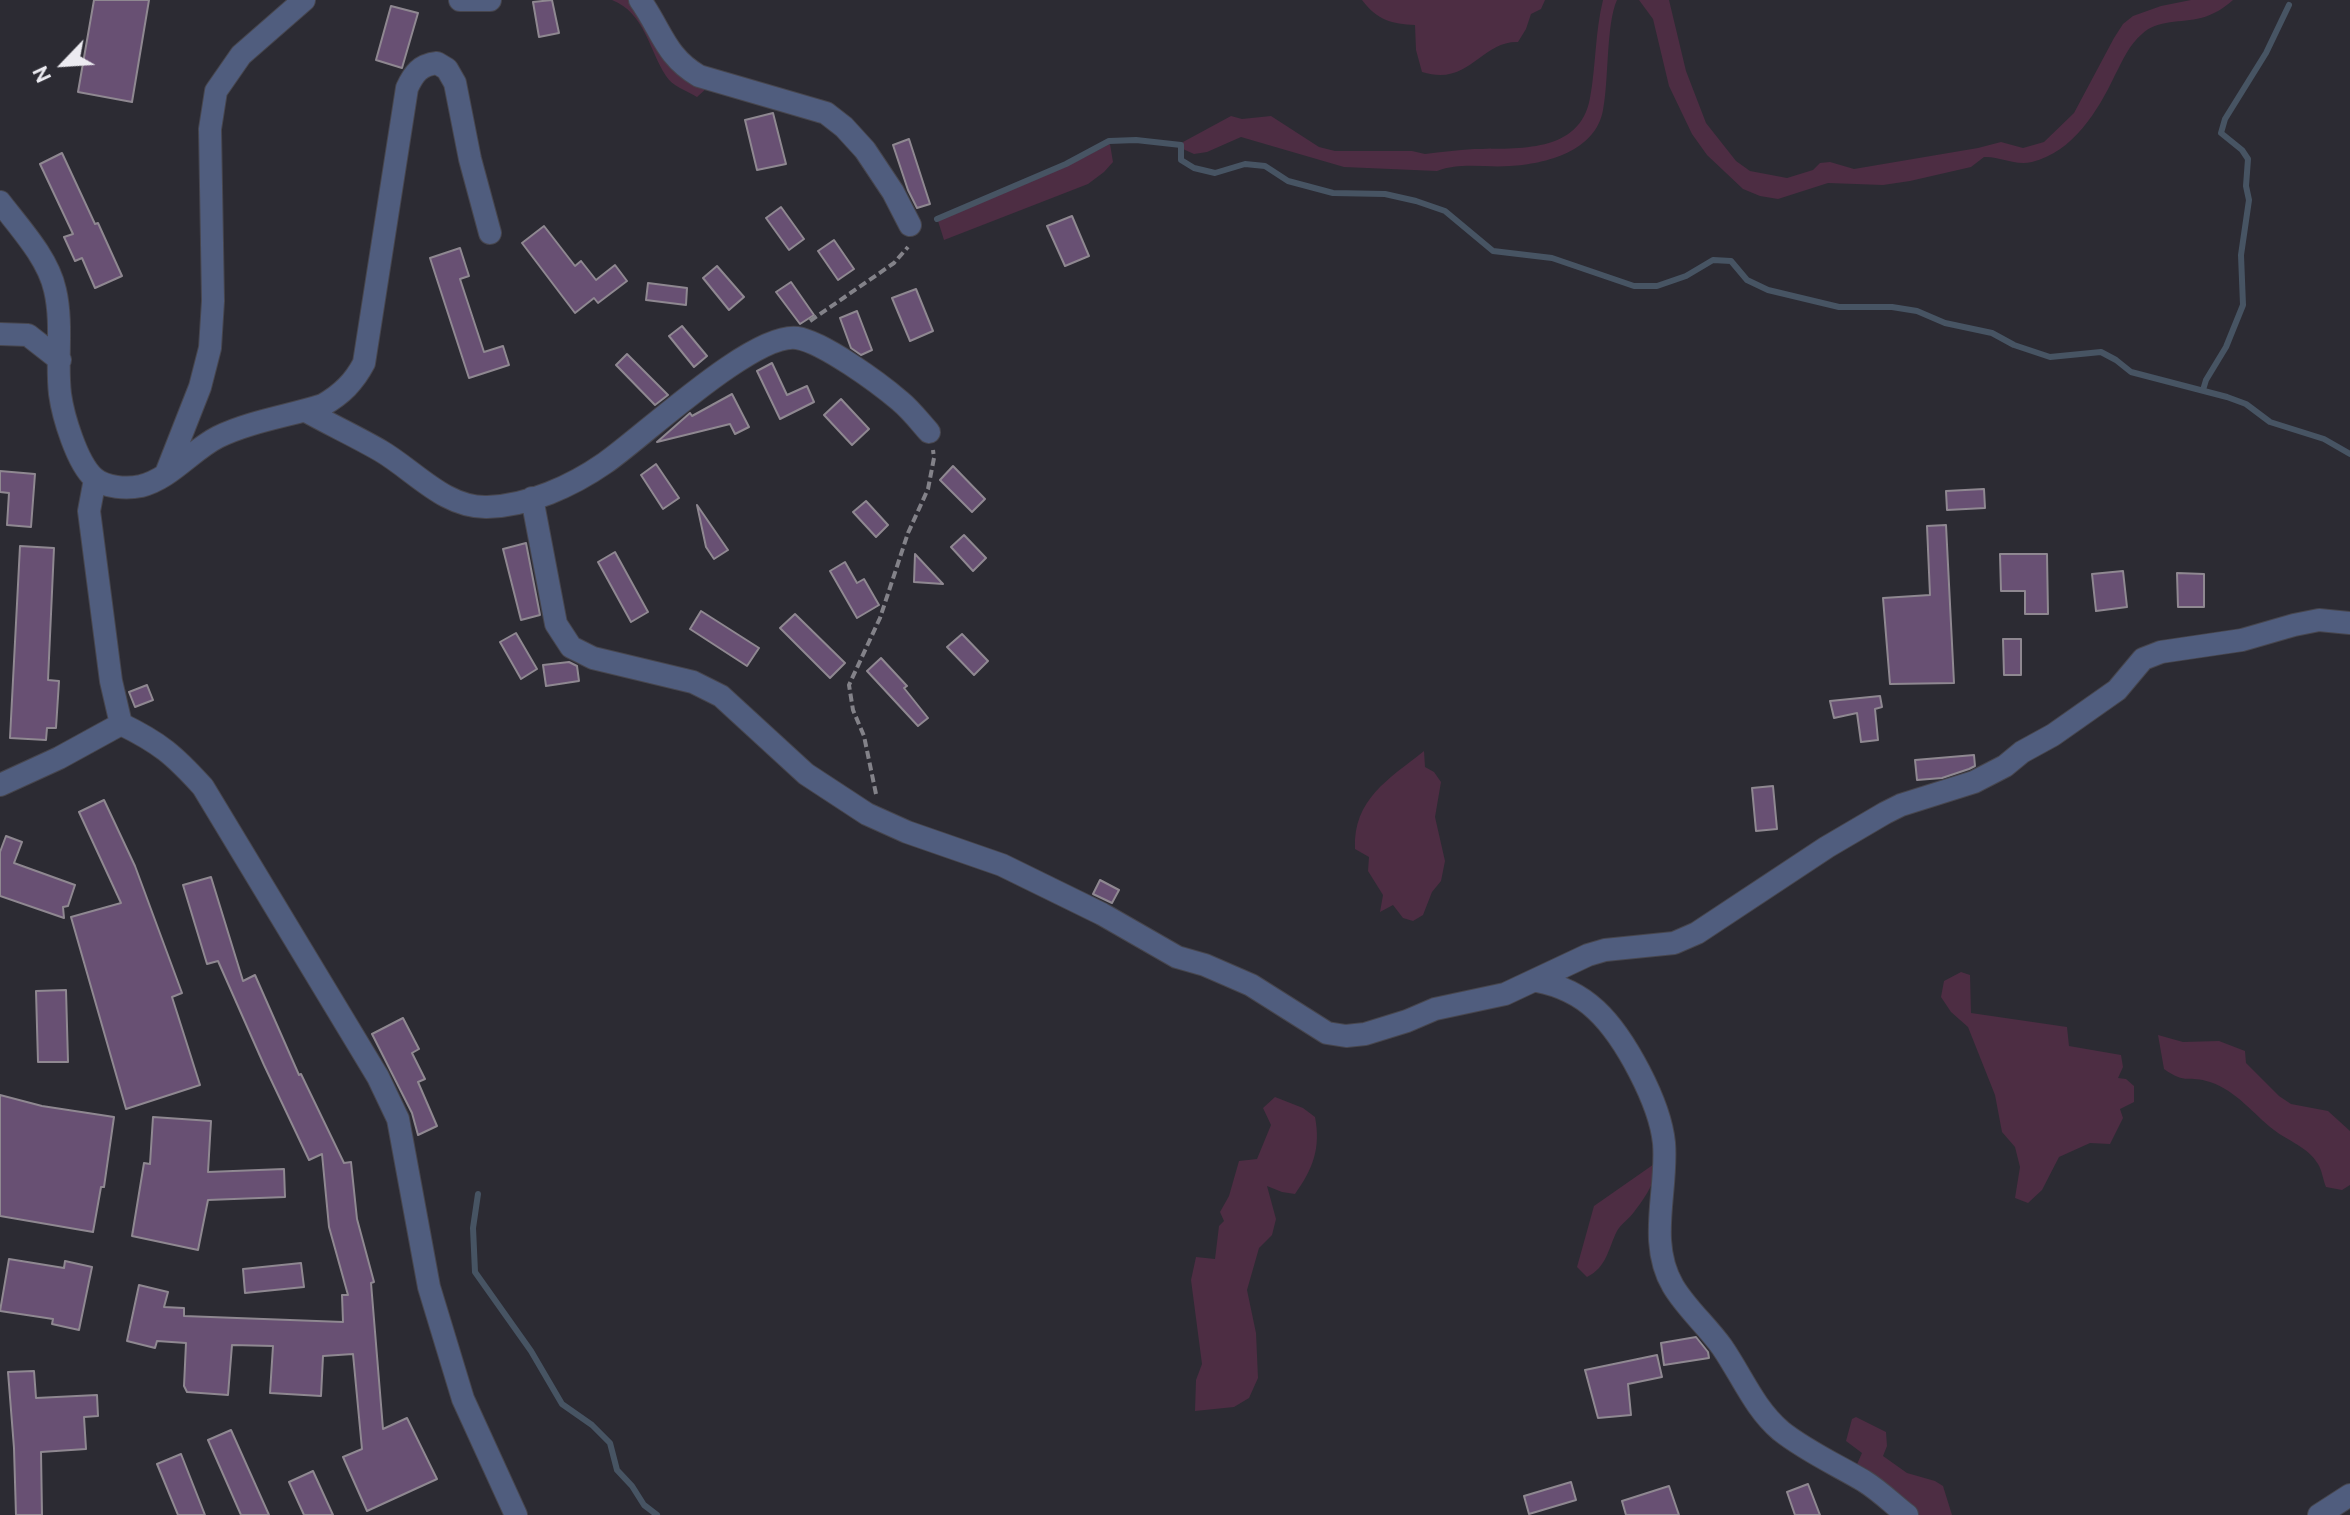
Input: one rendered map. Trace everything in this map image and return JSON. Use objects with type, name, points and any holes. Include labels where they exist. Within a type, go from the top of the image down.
[{"type":"street","points":[[167,472],[200,387],[210,348],[213,301],[210,129],[216,91],[241,55],[304,0]]},
{"type":"street","points":[[460,0],[490,0]]},
{"type":"street","points":[[640,0],[671,55],[682,66],[699,76],[826,113],[844,127],[886,180],[910,225]]},
{"type":"street","points":[[0,202],[47,269],[55,289],[63,411],[84,465],[95,479],[109,486],[128,488],[143,485],[167,472],[220,436],[245,426],[306,411],[339,396],[355,379],[364,363],[407,88],[413,75],[424,65],[437,63],[447,69],[455,83],[470,159],[490,233]]},
{"type":"street","points":[[0,334],[28,335],[60,360]]},
{"type":"street","points":[[306,411],[376,448],[442,495],[486,507],[551,493],[605,463],[706,384],[755,350],[778,341],[796,338],[839,357],[901,402],[929,432]]},
{"type":"street","points":[[95,479],[89,511],[111,681],[121,724]]},
{"type":"street","points":[[532,498],[556,624],[571,647],[593,658],[693,682],[721,696],[806,774],[867,814],[907,832],[1002,865],[1102,914],[1177,957],[1205,965],[1251,985],[1327,1033],[1346,1036],[1365,1034],[1435,1009],[1505,994],[1605,950],[1674,943],[1697,933],[1814,855],[1885,813],[1974,782],[2005,766],[2117,690],[2143,659],[2161,652],[2242,640],[2319,620],[2350,623]]},
{"type":"street","points":[[0,785],[59,758],[121,724]]},
{"type":"street","points":[[121,724],[148,736],[203,787],[378,1077],[398,1119],[429,1287],[463,1399],[516,1515]]},
{"type":"street","points":[[1537,981],[1575,994],[1597,1010],[1641,1075],[1652,1099],[1664,1143],[1660,1211],[1662,1262],[1673,1287],[1722,1348],[1755,1403],[1781,1431],[1868,1483],[1907,1515]]},
{"type":"street","points":[[2319,1515],[2350,1495]]},
{"type":"path","points":[[796,338],[802,327],[894,263],[909,245],[910,225]]},
{"type":"path","points":[[867,814],[876,793],[849,685],[880,618],[908,533],[928,489],[934,458],[929,432]]},
{"type":"shaded area","points":[[612,0],[635,0],[707,88],[697,97],[672,83],[639,23],[623,6]]},
{"type":"shaded area","points":[[1362,0],[1545,0],[1541,9],[1531,14],[1518,42],[1494,48],[1452,74],[1438,75],[1422,72],[1416,50],[1415,25],[1386,20]]},
{"type":"shaded area","points":[[1603,0],[1617,0],[1611,23],[1603,110],[1591,136],[1567,153],[1553,158],[1524,165],[1464,166],[1437,171],[1344,167],[1241,137],[1207,152],[1194,154],[1183,149],[1183,142],[1231,116],[1242,119],[1271,116],[1319,147],[1335,151],[1412,151],[1425,154],[1545,144],[1574,129],[1584,116],[1590,98]]},
{"type":"shaded area","points":[[1639,0],[1669,0],[1686,71],[1706,123],[1736,161],[1750,171],[1787,178],[1813,170],[1820,163],[1830,162],[1854,169],[2001,142],[2023,148],[2044,142],[2074,113],[2114,38],[2133,16],[2191,0],[2233,0],[2205,17],[2162,24],[2142,34],[2130,48],[2092,116],[2072,140],[2047,157],[2025,163],[1984,157],[1971,167],[1910,181],[1883,185],[1828,183],[1778,199],[1743,189],[1707,155],[1692,134],[1669,86],[1653,19]]},
{"type":"shaded area","points":[[1110,144],[1113,162],[1088,184],[944,240],[938,221],[1067,166]]},
{"type":"shaded area","points":[[1424,751],[1425,767],[1434,772],[1441,782],[1435,817],[1445,861],[1441,881],[1432,892],[1423,915],[1413,921],[1403,918],[1393,905],[1380,912],[1383,895],[1368,871],[1369,857],[1355,849],[1356,832],[1367,803],[1376,792]]},
{"type":"shaded area","points":[[1961,972],[1970,975],[1971,1013],[2067,1027],[2069,1046],[2121,1055],[2123,1067],[2118,1078],[2126,1079],[2134,1086],[2134,1102],[2120,1109],[2123,1118],[2110,1144],[2090,1143],[2059,1157],[2042,1190],[2028,1203],[2015,1198],[2020,1167],[2015,1147],[2002,1132],[1995,1095],[1968,1027],[1951,1012],[1941,997],[1944,981]]},
{"type":"shaded area","points":[[2158,1035],[2183,1042],[2219,1041],[2245,1051],[2246,1063],[2279,1096],[2291,1104],[2328,1111],[2350,1131],[2350,1185],[2342,1190],[2326,1187],[2319,1166],[2309,1153],[2274,1130],[2220,1086],[2178,1077],[2164,1069]]},
{"type":"shaded area","points":[[1275,1097],[1303,1108],[1315,1117],[1317,1139],[1311,1167],[1295,1194],[1267,1186],[1276,1219],[1272,1235],[1259,1248],[1247,1290],[1256,1333],[1258,1378],[1249,1398],[1234,1407],[1195,1411],[1196,1380],[1202,1364],[1191,1280],[1196,1257],[1215,1259],[1219,1226],[1224,1221],[1220,1212],[1229,1196],[1239,1161],[1257,1159],[1271,1125],[1263,1108]]},
{"type":"shaded area","points":[[1657,1162],[1653,1182],[1646,1195],[1617,1231],[1603,1263],[1587,1277],[1577,1267],[1594,1206]]},
{"type":"shaded area","points":[[1856,1417],[1886,1432],[1887,1446],[1883,1456],[1907,1473],[1943,1486],[1952,1515],[1912,1515],[1854,1471],[1862,1453],[1846,1441],[1852,1419]]},
{"type":"building","points":[[94,0],[149,0],[132,102],[78,92]]},
{"type":"building","points":[[552,0],[559,33],[539,37],[533,2]]},
{"type":"building","points":[[391,6],[418,13],[402,68],[376,60]]},
{"type":"building","points":[[773,113],[786,164],[757,170],[745,120]]},
{"type":"building","points":[[909,139],[930,204],[917,208],[893,145]]},
{"type":"building","points":[[62,153],[122,276],[95,288],[82,258],[75,261],[64,237],[73,234],[40,164]]},
{"type":"building","points":[[781,207],[804,239],[789,250],[766,218]]},
{"type":"building","points":[[1072,216],[1089,256],[1065,266],[1047,226]]},
{"type":"building","points":[[544,226],[575,266],[581,261],[596,280],[615,265],[627,281],[598,303],[594,298],[575,313],[522,243]]},
{"type":"building","points":[[834,240],[854,269],[838,280],[818,251]]},
{"type":"building","points":[[460,248],[469,276],[460,279],[484,352],[503,346],[509,365],[469,378],[430,258]]},
{"type":"building","points":[[717,266],[744,297],[729,310],[703,278]]},
{"type":"building","points":[[791,282],[814,315],[800,324],[776,292]]},
{"type":"building","points":[[648,283],[687,288],[686,305],[646,300]]},
{"type":"building","points":[[916,289],[933,331],[910,341],[892,298]]},
{"type":"building","points":[[857,311],[872,350],[861,355],[851,348],[840,318]]},
{"type":"building","points":[[682,326],[707,356],[694,367],[669,336]]},
{"type":"building","points":[[627,354],[668,395],[655,405],[616,365]]},
{"type":"building","points":[[772,363],[787,395],[807,386],[814,402],[780,419],[757,371]]},
{"type":"building","points":[[732,394],[749,427],[735,434],[730,424],[657,442],[690,413],[692,416]]},
{"type":"building","points":[[841,399],[869,429],[852,445],[824,415]]},
{"type":"building","points":[[656,464],[679,498],[663,509],[641,475]]},
{"type":"building","points":[[953,466],[985,499],[972,512],[940,480]]},
{"type":"building","points":[[0,471],[35,474],[31,527],[7,525],[9,493],[0,492]]},
{"type":"building","points":[[1984,489],[1985,508],[1947,510],[1946,491]]},
{"type":"building","points":[[866,501],[888,525],[876,537],[853,512]]},
{"type":"building","points":[[697,505],[728,550],[714,559],[706,547]]},
{"type":"building","points":[[1946,525],[1954,683],[1890,684],[1883,598],[1930,595],[1927,526]]},
{"type":"building","points":[[964,535],[986,558],[973,571],[951,547]]},
{"type":"building","points":[[526,543],[540,615],[521,620],[503,549]]},
{"type":"building","points":[[20,546],[54,548],[48,680],[59,681],[56,728],[47,728],[46,740],[10,738]]},
{"type":"building","points":[[615,552],[648,612],[631,622],[598,562]]},
{"type":"building","points":[[915,554],[943,584],[914,582]]},
{"type":"building","points":[[2000,554],[2047,554],[2048,614],[2025,614],[2025,591],[2001,591]]},
{"type":"building","points":[[845,562],[857,583],[864,579],[879,605],[857,618],[830,571]]},
{"type":"building","points":[[2123,571],[2127,607],[2096,611],[2092,574]]},
{"type":"building","points":[[2177,573],[2204,574],[2204,607],[2178,607]]},
{"type":"building","points":[[701,611],[759,648],[747,666],[690,629]]},
{"type":"building","points":[[795,614],[845,663],[830,678],[780,628]]},
{"type":"building","points":[[516,633],[537,669],[521,679],[500,642]]},
{"type":"building","points":[[962,634],[988,661],[974,675],[947,647]]},
{"type":"building","points":[[2003,639],[2021,639],[2021,675],[2004,675]]},
{"type":"building","points":[[881,658],[907,686],[904,688],[928,718],[918,726],[867,671]]},
{"type":"building","points":[[569,662],[577,666],[579,681],[546,686],[543,665]]},
{"type":"building","points":[[147,685],[153,700],[135,707],[129,692]]},
{"type":"building","points":[[1880,696],[1882,707],[1875,709],[1878,740],[1861,742],[1857,713],[1834,718],[1830,701]]},
{"type":"building","points":[[1974,755],[1975,766],[1969,769],[1942,778],[1917,780],[1915,760]]},
{"type":"building","points":[[1773,786],[1777,829],[1756,831],[1752,788]]},
{"type":"building","points":[[104,800],[135,866],[182,993],[172,997],[200,1085],[126,1109],[71,917],[121,903],[79,812]]},
{"type":"building","points":[[6,836],[22,842],[14,863],[75,885],[68,906],[63,907],[64,918],[0,896],[0,852]]},
{"type":"building","points":[[211,877],[243,981],[255,975],[299,1075],[344,1163],[351,1162],[357,1219],[374,1282],[371,1283],[383,1429],[407,1418],[437,1479],[367,1511],[343,1457],[362,1449],[353,1354],[323,1356],[321,1396],[270,1393],[273,1346],[232,1345],[228,1395],[187,1392],[184,1386],[186,1343],[157,1341],[155,1348],[127,1341],[139,1285],[168,1292],[164,1307],[184,1308],[184,1316],[343,1322],[342,1295],[348,1295],[329,1227],[322,1154],[309,1160],[218,961],[207,964],[183,885]]},
{"type":"building","points":[[1100,880],[1119,890],[1112,903],[1093,894]]},
{"type":"building","points":[[66,990],[68,1062],[38,1062],[36,991]]},
{"type":"building","points":[[403,1018],[419,1049],[412,1053],[425,1079],[418,1082],[437,1126],[418,1135],[412,1113],[372,1034]]},
{"type":"building","points":[[0,1095],[42,1106],[114,1117],[104,1187],[101,1187],[93,1232],[0,1216]]},
{"type":"building","points":[[153,1117],[211,1121],[208,1172],[284,1169],[285,1197],[208,1200],[198,1250],[132,1236],[144,1163],[150,1164]]},
{"type":"building","points":[[9,1259],[64,1268],[65,1261],[92,1267],[79,1330],[52,1324],[53,1319],[0,1311]]},
{"type":"building","points":[[301,1263],[304,1287],[245,1293],[243,1269]]},
{"type":"building","points":[[1696,1337],[1709,1358],[1664,1365],[1661,1343]]},
{"type":"building","points":[[1657,1355],[1662,1377],[1628,1384],[1631,1415],[1598,1418],[1585,1370]]},
{"type":"building","points":[[34,1371],[36,1398],[97,1395],[98,1416],[84,1417],[86,1449],[41,1452],[42,1515],[16,1515],[8,1372]]},
{"type":"building","points":[[231,1430],[269,1515],[241,1515],[208,1440]]},
{"type":"building","points":[[181,1454],[205,1515],[178,1515],[157,1464]]},
{"type":"building","points":[[313,1471],[333,1515],[304,1515],[289,1482]]},
{"type":"building","points":[[1571,1482],[1576,1500],[1529,1514],[1524,1496]]},
{"type":"building","points":[[1808,1484],[1820,1515],[1795,1515],[1787,1492]]},
{"type":"building","points":[[1669,1486],[1679,1515],[1626,1515],[1622,1501]]},
{"type":"waterway","points":[[2203,390],[2226,347],[2243,305],[2241,255],[2249,200],[2246,186],[2248,159],[2221,133],[2225,119],[2266,53],[2289,5]]},
{"type":"waterway","points":[[937,219],[1066,164],[1109,141],[1136,140],[1181,145],[1181,160],[1194,168],[1215,173],[1245,164],[1265,166],[1288,181],[1333,193],[1385,194],[1416,201],[1445,211],[1493,251],[1552,258],[1634,286],[1657,286],[1686,276],[1713,260],[1731,261],[1747,280],[1768,290],[1839,307],[1892,307],[1917,311],[1945,323],[1992,333],[2014,345],[2050,357],[2101,352],[2131,372],[2246,404],[2270,422],[2324,439],[2350,454]]},
{"type":"waterway","points":[[478,1194],[473,1228],[475,1272],[531,1351],[562,1404],[592,1425],[610,1443],[617,1470],[644,1505],[657,1515]]}]
